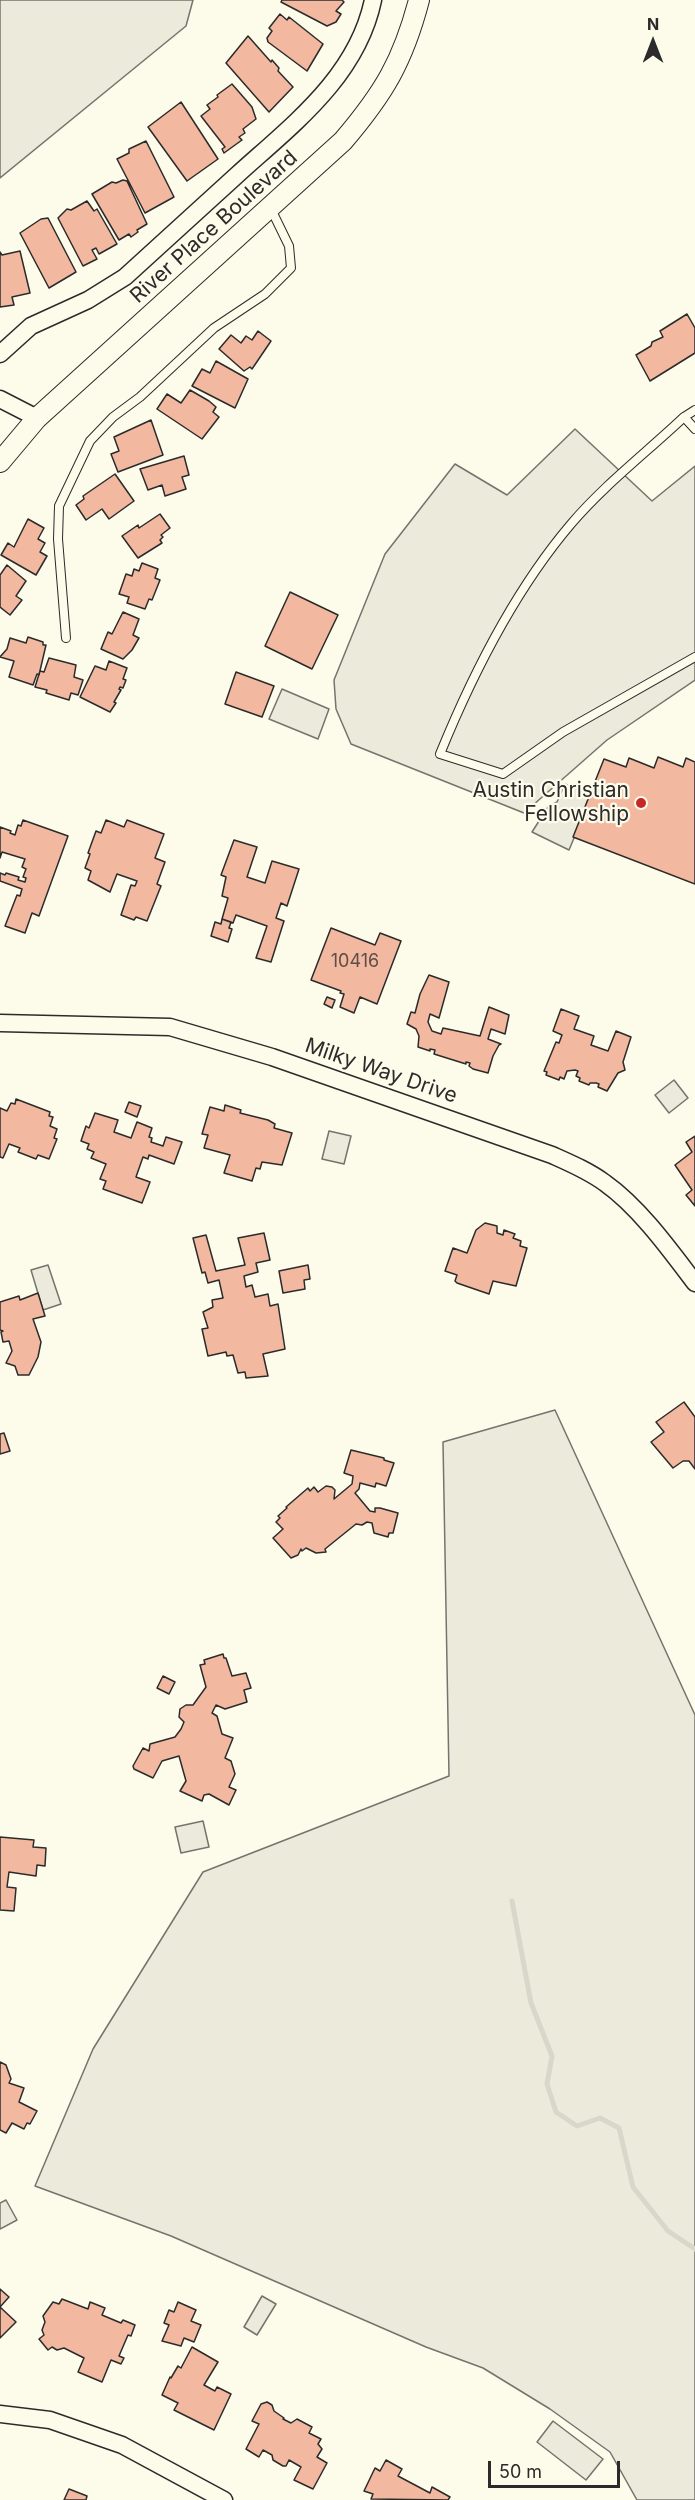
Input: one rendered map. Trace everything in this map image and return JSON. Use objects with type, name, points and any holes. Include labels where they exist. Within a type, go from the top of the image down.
[{"type":"street","points":[[0,354],[31,326],[88,300],[125,277],[323,96],[350,58],[370,13],[373,0]]},
{"type":"street","name":"River Place Boulevard","points":[[0,462],[37,418],[324,160],[376,102],[400,60],[419,0]]},
{"type":"street","points":[[0,399],[37,418]]},
{"type":"street","name":"Milky Way Drive","points":[[0,1023],[170,1027],[272,1057],[552,1155],[589,1172],[607,1184],[636,1211],[695,1283]]},
{"type":"street","points":[[0,2414],[51,2420],[122,2445],[224,2500]]},
{"type":"lane","points":[[66,638],[58,539],[59,506],[73,474],[90,441],[113,417],[140,397],[214,328],[265,294],[291,268],[289,246],[271,209]]},
{"type":"lane","points":[[695,410],[684,417],[572,522],[547,555],[514,602],[463,697],[440,754],[503,774],[563,732],[695,657]]},
{"type":"lane","points":[[684,417],[695,429]]},
{"type":"shaded area","points":[[0,0],[193,0],[186,26],[0,178]]},
{"type":"shaded area","points":[[575,429],[652,501],[695,466],[695,680],[607,740],[524,813],[351,744],[336,709],[334,680],[385,554],[455,464],[507,495]]},
{"type":"shaded area","points":[[282,689],[329,709],[318,739],[269,719]]},
{"type":"shaded area","points":[[565,784],[592,795],[569,850],[532,832],[548,807],[557,802]]},
{"type":"shaded area","points":[[674,1080],[688,1098],[669,1113],[655,1095]]},
{"type":"shaded area","points":[[329,1131],[351,1136],[344,1164],[322,1159]]},
{"type":"shaded area","points":[[48,1265],[61,1304],[43,1310],[31,1270]]},
{"type":"shaded area","points":[[555,1410],[695,1715],[695,2500],[637,2500],[610,2452],[550,2409],[483,2368],[426,2347],[171,2236],[35,2186],[93,2049],[203,1872],[449,1776],[443,1442]]},
{"type":"shaded area","points":[[203,1821],[209,1847],[181,1853],[175,1827]]},
{"type":"shaded area","points":[[6,2200],[17,2220],[0,2229],[0,2203]]},
{"type":"shaded area","points":[[262,2296],[276,2304],[257,2335],[244,2327]]},
{"type":"shaded area","points":[[553,2421],[603,2459],[586,2480],[537,2442]]},
{"type":"building","points":[[282,0],[342,0],[344,2],[336,11],[341,14],[336,22],[327,26],[281,2]]},
{"type":"building","points":[[280,14],[287,20],[289,17],[323,44],[307,71],[268,42],[267,38],[272,31],[269,28]]},
{"type":"building","points":[[248,36],[271,62],[272,60],[279,68],[278,71],[293,87],[269,112],[226,63]]},
{"type":"building","points":[[232,84],[252,107],[256,119],[243,129],[245,133],[239,137],[242,140],[224,153],[222,149],[225,147],[201,116],[210,109],[207,105]]},
{"type":"building","points":[[181,102],[218,159],[187,181],[148,127]]},
{"type":"building","points":[[146,141],[174,197],[145,213],[117,159],[129,153],[129,149]]},
{"type":"building","points":[[127,181],[147,224],[131,237],[129,234],[119,240],[92,194],[112,182]]},
{"type":"building","points":[[87,201],[94,211],[97,209],[117,244],[99,254],[96,248],[92,250],[97,259],[83,266],[58,218],[67,209],[71,210]]},
{"type":"building","points":[[48,218],[76,272],[49,288],[20,233],[41,219]]},
{"type":"building","points":[[20,251],[30,293],[12,297],[14,305],[0,307],[0,252],[2,255]]},
{"type":"building","points":[[687,314],[695,328],[695,353],[650,381],[636,355],[651,346],[652,342],[663,337],[660,331]]},
{"type":"building","points":[[258,331],[271,341],[252,369],[250,367],[244,371],[219,349],[231,335],[241,343],[246,336],[252,340]]},
{"type":"building","points":[[216,361],[248,379],[235,408],[192,386],[202,369],[210,373]]},
{"type":"building","points":[[190,390],[216,407],[213,412],[219,417],[202,439],[157,409],[167,394],[181,403]]},
{"type":"building","points":[[151,420],[163,455],[118,472],[111,454],[119,451],[114,437]]},
{"type":"building","points":[[184,456],[189,475],[182,477],[186,489],[165,496],[162,485],[148,490],[140,469]]},
{"type":"building","points":[[115,474],[134,501],[109,519],[102,509],[86,520],[76,505],[84,499],[83,496]]},
{"type":"building","points":[[160,514],[170,528],[161,535],[162,543],[138,558],[122,536]]},
{"type":"building","points":[[28,519],[44,528],[38,539],[45,543],[40,552],[47,556],[36,575],[1,555],[8,543],[14,547]]},
{"type":"building","points":[[142,563],[158,569],[155,578],[160,580],[152,600],[149,599],[145,609],[127,603],[129,597],[119,594],[126,574],[132,576],[134,569],[139,571]]},
{"type":"building","points":[[7,565],[26,581],[16,596],[22,600],[10,615],[0,607],[0,575]]},
{"type":"building","points":[[290,592],[338,615],[312,669],[265,646]]},
{"type":"building","points":[[123,612],[139,619],[133,635],[139,638],[123,659],[101,649],[108,632],[112,634]]},
{"type":"building","points":[[28,637],[46,645],[39,675],[37,674],[33,685],[9,677],[14,661],[0,657],[7,649],[10,638],[26,643]]},
{"type":"building","points":[[49,658],[76,665],[74,677],[83,680],[78,695],[71,693],[69,700],[35,687],[40,671],[44,672]]},
{"type":"building","points":[[109,661],[127,668],[123,688],[120,687],[121,690],[114,702],[116,703],[110,712],[80,697],[95,666],[106,670]]},
{"type":"building","points":[[236,672],[274,686],[262,717],[225,704]]},
{"type":"building","name":"Austin Christian Fellowship","points":[[658,757],[683,767],[686,758],[695,762],[695,884],[573,837],[604,759],[626,767],[629,758],[654,768]]},
{"type":"building","points":[[23,820],[68,836],[39,916],[32,913],[25,933],[5,926],[17,895],[20,896],[22,889],[0,881],[0,873],[5,875],[6,873],[19,877],[18,880],[25,882],[26,878],[23,877],[26,869],[22,867],[25,859],[2,852],[0,858],[0,827],[15,835],[18,825],[21,826]]},
{"type":"building","points":[[106,820],[124,827],[127,820],[164,834],[155,858],[165,862],[157,884],[161,886],[147,921],[136,917],[134,920],[121,915],[131,885],[135,886],[137,881],[117,874],[110,892],[88,880],[91,871],[85,868],[90,854],[88,853],[96,831],[101,833]]},
{"type":"building","points":[[234,840],[257,847],[247,877],[265,883],[272,861],[299,869],[287,906],[281,903],[276,918],[284,921],[271,962],[256,958],[267,926],[236,915],[233,923],[222,919],[228,898],[222,896],[226,877],[221,875]]},
{"type":"building","points":[[222,919],[231,922],[229,928],[232,929],[228,942],[211,936],[215,922],[221,924]]},
{"type":"building","points":[[331,928],[375,945],[380,933],[401,941],[377,1004],[360,997],[354,1013],[340,1007],[344,994],[340,993],[341,991],[311,980]]},
{"type":"building","points":[[429,975],[449,982],[439,1018],[430,1014],[428,1022],[432,1031],[441,1034],[443,1028],[480,1036],[489,1007],[509,1015],[505,1034],[491,1029],[488,1039],[501,1044],[493,1056],[488,1073],[473,1069],[469,1066],[470,1063],[466,1062],[466,1064],[434,1054],[435,1050],[430,1049],[430,1051],[418,1047],[419,1036],[416,1029],[407,1024],[411,1012],[415,1013],[420,994]]},
{"type":"building","points":[[327,997],[335,1000],[332,1008],[324,1004]]},
{"type":"building","points":[[561,1009],[579,1016],[574,1029],[594,1036],[591,1045],[608,1051],[616,1031],[631,1037],[623,1062],[625,1070],[618,1073],[607,1091],[598,1087],[599,1084],[590,1083],[589,1085],[579,1081],[580,1078],[576,1076],[578,1071],[575,1070],[567,1071],[564,1079],[560,1077],[559,1080],[546,1075],[547,1072],[544,1071],[556,1042],[559,1043],[562,1035],[553,1031]]},
{"type":"building","points":[[16,1099],[50,1112],[49,1116],[53,1117],[50,1126],[57,1129],[54,1138],[57,1139],[49,1159],[38,1155],[36,1159],[18,1152],[20,1148],[9,1144],[3,1158],[0,1157],[0,1108],[7,1111],[11,1103],[15,1104]]},
{"type":"building","points":[[129,1102],[141,1106],[137,1117],[125,1112]]},
{"type":"building","points":[[225,1105],[241,1110],[240,1113],[268,1120],[275,1124],[274,1128],[292,1133],[282,1165],[262,1162],[260,1169],[256,1168],[252,1181],[224,1173],[230,1155],[204,1148],[208,1135],[202,1134],[210,1107],[224,1111]]},
{"type":"building","points":[[95,1113],[118,1120],[114,1132],[131,1138],[137,1122],[152,1128],[149,1137],[152,1138],[151,1142],[163,1146],[166,1137],[182,1142],[174,1164],[149,1155],[148,1159],[143,1157],[136,1177],[150,1182],[142,1203],[103,1189],[106,1181],[100,1179],[106,1164],[91,1158],[94,1152],[87,1149],[89,1144],[81,1141],[86,1126],[89,1128]]},
{"type":"building","points":[[695,1136],[695,1206],[686,1195],[692,1190],[675,1165],[692,1152],[686,1142]]},
{"type":"building","points":[[485,1223],[497,1226],[497,1233],[503,1235],[504,1230],[515,1234],[513,1238],[521,1241],[520,1246],[527,1248],[516,1286],[493,1281],[489,1294],[457,1283],[455,1281],[457,1275],[445,1271],[453,1248],[467,1253],[476,1230]]},
{"type":"building","points":[[264,1233],[270,1260],[256,1263],[258,1272],[244,1276],[246,1287],[252,1285],[255,1297],[268,1294],[270,1306],[278,1304],[285,1349],[263,1354],[268,1376],[246,1378],[245,1372],[238,1373],[233,1355],[227,1356],[226,1352],[208,1356],[202,1329],[208,1328],[203,1312],[213,1307],[212,1300],[223,1298],[219,1280],[208,1283],[205,1272],[202,1273],[193,1238],[206,1235],[216,1271],[245,1265],[238,1238]]},
{"type":"building","points":[[308,1265],[310,1279],[304,1280],[305,1289],[283,1293],[279,1271]]},
{"type":"building","points":[[38,1293],[45,1316],[33,1319],[41,1342],[38,1357],[29,1375],[18,1375],[15,1366],[6,1363],[12,1351],[9,1341],[3,1342],[1,1332],[3,1331],[0,1330],[0,1302],[19,1296],[20,1300]]},
{"type":"building","points":[[684,1402],[695,1417],[695,1469],[689,1461],[683,1461],[673,1468],[651,1442],[664,1432],[656,1422]]},
{"type":"building","points":[[4,1433],[10,1451],[0,1454],[0,1434]]},
{"type":"building","points":[[351,1450],[384,1458],[394,1463],[386,1486],[376,1483],[375,1487],[360,1483],[355,1493],[370,1511],[375,1512],[375,1508],[380,1508],[398,1513],[393,1533],[389,1533],[388,1537],[374,1533],[372,1523],[356,1524],[325,1549],[326,1552],[316,1553],[306,1548],[302,1551],[301,1549],[298,1555],[291,1558],[273,1538],[283,1529],[276,1522],[280,1518],[278,1516],[308,1488],[310,1491],[314,1487],[318,1492],[326,1486],[332,1487],[335,1490],[334,1499],[352,1484],[353,1476],[344,1473]]},
{"type":"building","points":[[223,1654],[232,1676],[246,1673],[251,1688],[244,1690],[247,1702],[225,1709],[216,1705],[212,1713],[217,1716],[222,1734],[233,1738],[225,1758],[231,1761],[235,1774],[229,1787],[236,1790],[229,1805],[209,1794],[204,1795],[202,1801],[180,1791],[186,1781],[179,1756],[162,1761],[153,1778],[134,1769],[133,1766],[143,1748],[149,1751],[150,1744],[175,1737],[184,1722],[179,1717],[180,1709],[186,1705],[193,1705],[206,1687],[200,1665],[205,1664],[204,1660]]},
{"type":"building","points":[[163,1676],[175,1682],[169,1694],[157,1688]]},
{"type":"building","points":[[0,1837],[34,1840],[33,1847],[46,1848],[45,1866],[37,1865],[36,1876],[9,1872],[7,1887],[16,1888],[14,1911],[0,1910]]},
{"type":"building","points":[[0,2062],[6,2065],[11,2079],[9,2083],[24,2088],[19,2102],[37,2111],[30,2124],[27,2123],[24,2129],[12,2123],[6,2133],[0,2130]]},
{"type":"building","points":[[0,2289],[9,2297],[0,2307]]},
{"type":"building","points":[[62,2299],[88,2309],[90,2302],[105,2308],[102,2315],[121,2323],[123,2320],[135,2325],[119,2356],[124,2358],[121,2364],[111,2360],[102,2382],[78,2372],[84,2358],[64,2348],[57,2350],[52,2347],[48,2350],[39,2339],[44,2335],[43,2316],[53,2302],[59,2304]]},
{"type":"building","points":[[178,2302],[196,2310],[191,2321],[201,2325],[194,2342],[184,2338],[181,2346],[162,2341],[169,2325],[164,2323],[169,2310],[174,2312]]},
{"type":"building","points":[[0,2307],[16,2322],[0,2338]]},
{"type":"building","points":[[192,2347],[218,2362],[204,2385],[215,2391],[217,2387],[231,2394],[214,2430],[174,2410],[178,2403],[162,2395],[170,2377],[178,2366],[181,2368]]},
{"type":"building","points":[[267,2402],[283,2419],[291,2423],[297,2419],[312,2427],[309,2433],[321,2439],[318,2444],[322,2449],[317,2457],[327,2463],[313,2489],[294,2480],[301,2467],[289,2460],[286,2466],[283,2466],[263,2450],[259,2457],[246,2449],[259,2424],[252,2421],[261,2404]]},
{"type":"building","points":[[386,2460],[402,2469],[398,2476],[430,2493],[432,2487],[450,2497],[448,2500],[371,2499],[373,2494],[364,2491],[375,2468],[380,2471]]},
{"type":"building","points":[[69,2489],[87,2496],[86,2500],[64,2500]]},
{"type":"waterway","points":[[512,1901],[531,2003],[552,2056],[547,2084],[556,2112],[577,2126],[600,2118],[619,2128],[633,2187],[668,2231],[695,2249]]},
{"type":"place","name":"Austin Christian Fellowship","points":[[641,803]]}]
